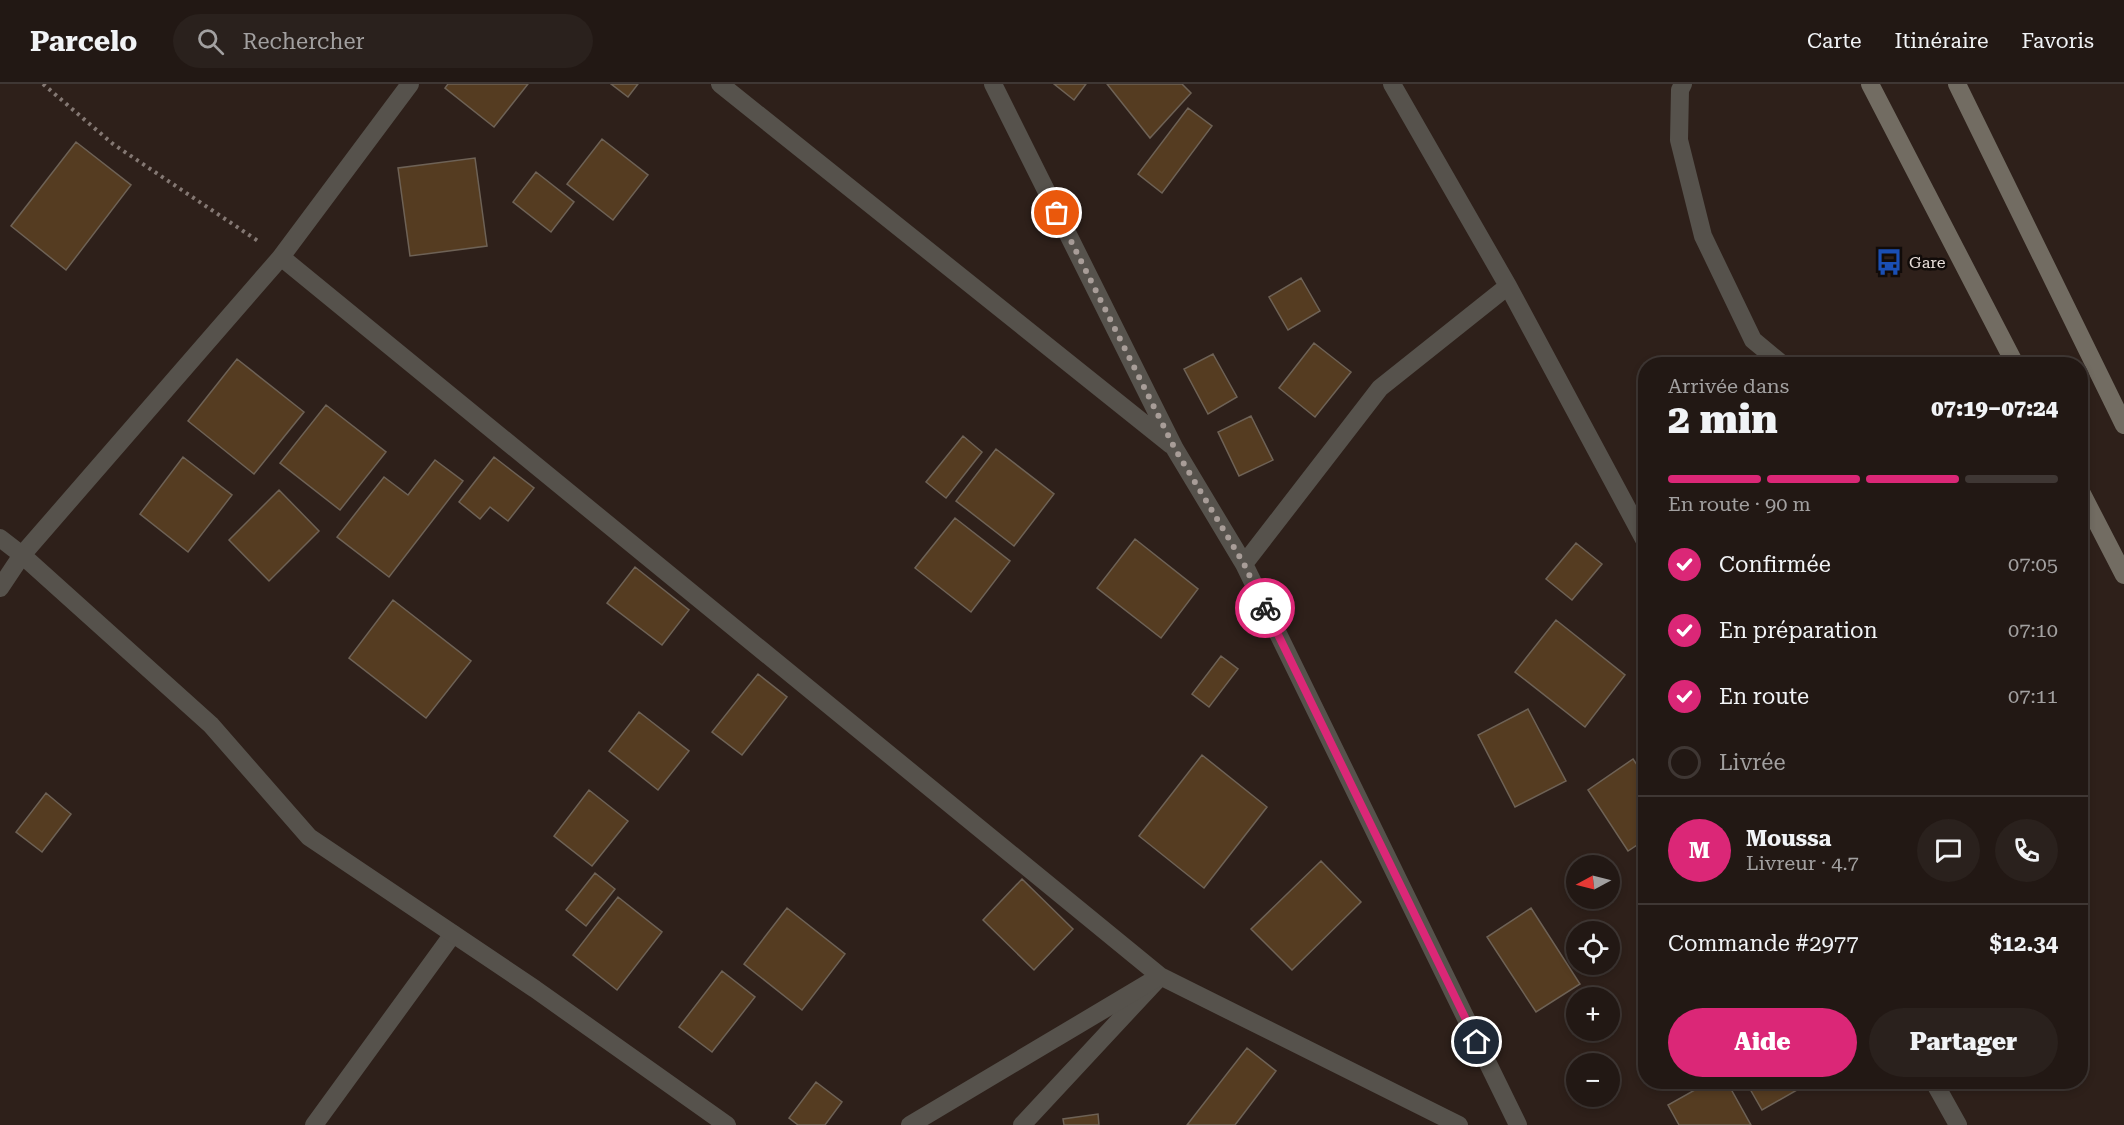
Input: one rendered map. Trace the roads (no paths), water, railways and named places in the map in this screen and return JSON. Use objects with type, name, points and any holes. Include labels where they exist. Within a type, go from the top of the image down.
[{"type":"main road","points":[[1870,84],[2011,357]]},
{"type":"main road","points":[[1957,84],[2124,425]]},
{"type":"main road","points":[[2088,505],[2124,574]]},
{"type":"street","points":[[0,588],[22,555],[282,257],[410,84]]},
{"type":"street","points":[[720,84],[1175,449]]},
{"type":"street","points":[[993,84],[1175,449],[1244,564],[1518,1125]]},
{"type":"street","points":[[1392,84],[1508,286],[1638,528]]},
{"type":"street","points":[[1683,84],[1680,90],[1679,140],[1703,236],[1753,340],[1774,357]]},
{"type":"street","points":[[282,257],[1160,976],[1459,1125]]},
{"type":"street","points":[[1244,564],[1380,388],[1508,286]]},
{"type":"street","points":[[0,538],[22,555],[211,725],[309,837],[535,989],[727,1125]]},
{"type":"street","points":[[314,1125],[453,934]]},
{"type":"street","points":[[910,1125],[1160,976]]},
{"type":"street","points":[[1022,1125],[1160,976]]},
{"type":"street","points":[[1938,1089],[1958,1125]]},
{"type":"place","name":"Gare","points":[[1889,262]]}]
